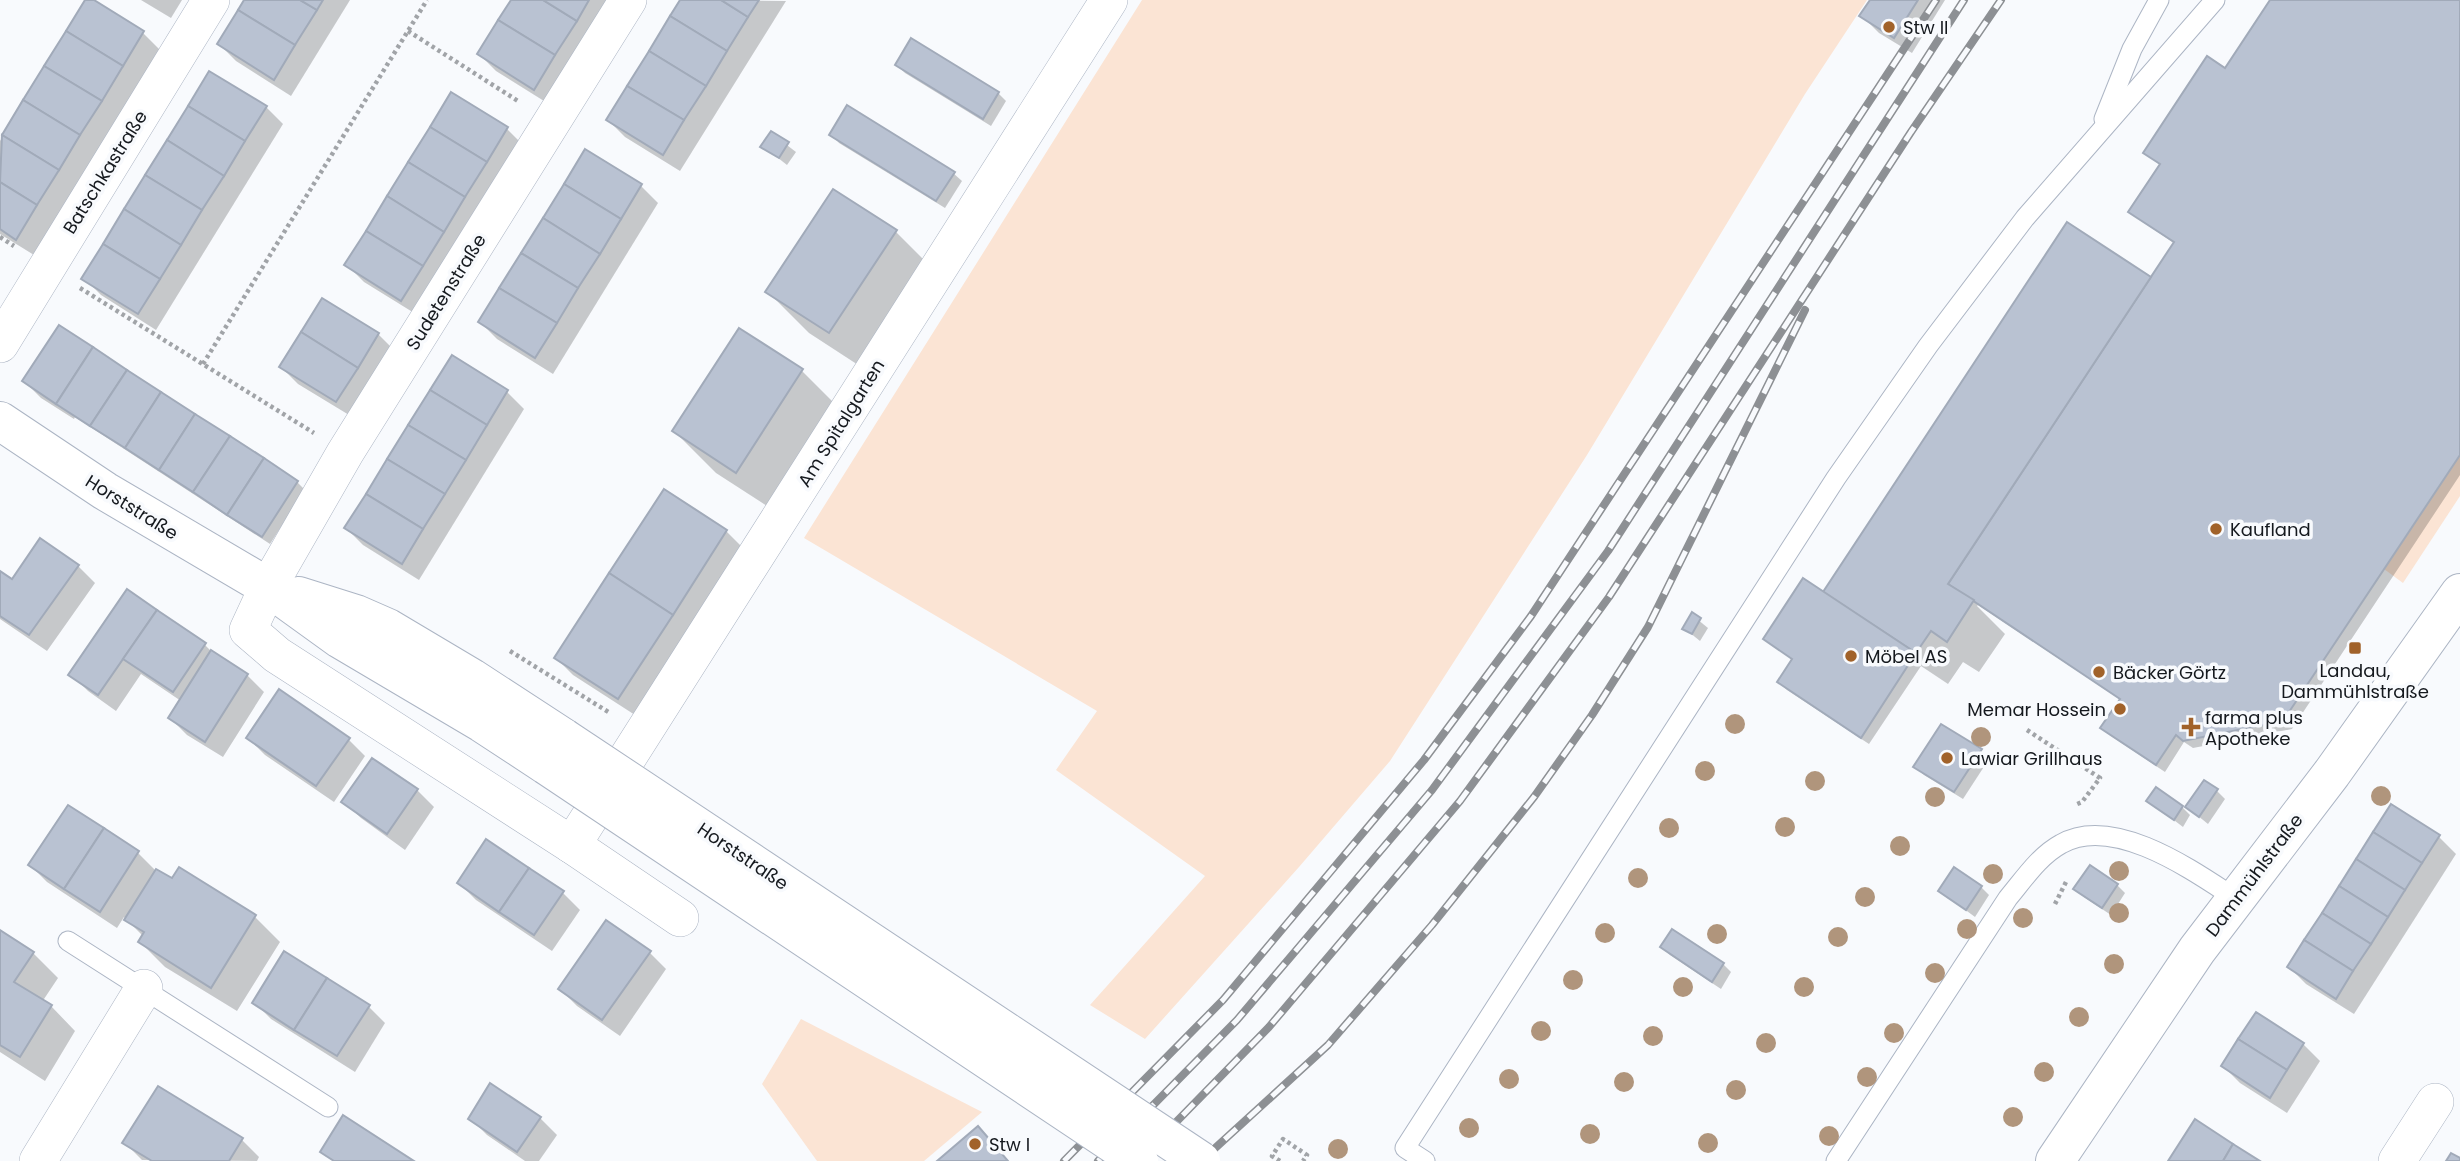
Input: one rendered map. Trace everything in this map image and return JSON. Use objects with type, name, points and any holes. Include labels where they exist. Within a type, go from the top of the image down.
[{"type":"street","name":"Batschkastraße","points":[[0,344],[211,0]]},
{"type":"street","name":"Sudetenstraße","points":[[268,587],[345,453],[628,0]]},
{"type":"street","name":"Am Spitalgarten","points":[[572,845],[1109,0]]},
{"type":"street","name":"Horststraße","points":[[0,421],[105,491],[268,587],[356,614],[388,628],[472,678],[555,751],[1139,1161]]},
{"type":"street","points":[[268,587],[248,630],[277,655],[572,845],[680,918]]},
{"type":"street","name":"Dammühlstraße","points":[[2059,1159],[2235,898],[2332,773],[2460,593]]},
{"type":"street","name":"Horststraße","points":[[555,751],[1201,1161]]},
{"type":"street","points":[[38,1161],[144,988]]},
{"type":"street","points":[[2397,1161],[2435,1102]]},
{"type":"lane","points":[[2100,130],[2132,49],[2159,0]]},
{"type":"lane","points":[[1425,1161],[1405,1148],[1836,478],[1928,346],[2025,218],[2215,0]]},
{"type":"lane","points":[[1836,1161],[2008,898],[2039,861],[2062,843],[2085,837],[2110,835],[2132,841],[2206,879],[2235,898]]},
{"type":"lane","points":[[68,941],[328,1107]]},
{"type":"path","points":[[203,364],[427,0]]},
{"type":"path","points":[[408,31],[551,122]]},
{"type":"path","points":[[0,237],[345,453]]},
{"type":"path","points":[[2027,730],[2100,778]]},
{"type":"path","points":[[1280,1161],[1272,1156],[1283,1139],[1307,1155],[1303,1161]]},
{"type":"shaded area","points":[[1142,0],[1867,0],[1805,94],[1587,455],[1390,761],[1145,1039],[1090,1005],[1205,876],[1056,770],[1097,711],[804,538]]},
{"type":"shaded area","points":[[2460,455],[2460,496],[2403,583],[2384,569]]},
{"type":"shaded area","points":[[801,1019],[982,1112],[924,1161],[817,1161],[762,1084]]},
{"type":"building","points":[[85,0],[94,0],[144,31],[123,66],[66,31]]},
{"type":"building","points":[[244,0],[300,0],[317,10],[295,45],[238,10]]},
{"type":"building","points":[[300,0],[323,0],[317,10]]},
{"type":"building","points":[[511,0],[543,0],[577,21],[555,55],[498,20]]},
{"type":"building","points":[[543,0],[589,0],[577,21]]},
{"type":"building","points":[[680,0],[721,0],[748,17],[727,51],[670,16]]},
{"type":"building","points":[[721,0],[759,0],[748,17]]},
{"type":"building","name":"Stw II","points":[[1870,0],[1918,0],[1894,38],[1859,16]]},
{"type":"building","points":[[2270,0],[2460,0],[2460,455],[2283,721],[2183,741],[2176,735],[2156,765],[2100,728],[2120,699],[1948,584],[2174,242],[2128,212],[2160,164],[2143,153],[2207,56],[2225,68]]},
{"type":"building","points":[[238,10],[295,45],[274,80],[217,44]]},
{"type":"building","points":[[670,16],[727,51],[706,86],[649,51]]},
{"type":"building","points":[[498,20],[555,55],[534,90],[477,54]]},
{"type":"building","points":[[66,31],[123,66],[102,101],[44,66]]},
{"type":"building","points":[[911,38],[999,92],[983,119],[895,65]]},
{"type":"building","points":[[649,51],[706,86],[684,120],[627,86]]},
{"type":"building","points":[[44,66],[102,101],[80,135],[23,100]]},
{"type":"building","points":[[209,71],[267,106],[245,141],[188,106]]},
{"type":"building","points":[[627,86],[684,120],[663,155],[606,120]]},
{"type":"building","points":[[451,92],[508,127],[487,162],[430,127]]},
{"type":"building","points":[[23,100],[80,135],[59,170],[2,135]]},
{"type":"building","points":[[847,105],[955,172],[936,201],[829,135]]},
{"type":"building","points":[[188,106],[245,141],[224,176],[167,140]]},
{"type":"building","points":[[430,127],[487,162],[465,197],[408,162]]},
{"type":"building","points":[[771,131],[789,142],[779,158],[760,147]]},
{"type":"building","points":[[2,135],[59,170],[37,205],[0,182]]},
{"type":"building","points":[[167,140],[224,176],[202,210],[145,175]]},
{"type":"building","points":[[585,149],[642,184],[621,219],[564,184]]},
{"type":"building","points":[[408,162],[465,197],[444,232],[387,196]]},
{"type":"building","points":[[145,175],[202,210],[181,245],[124,209]]},
{"type":"building","points":[[0,182],[37,205],[16,240],[0,229]]},
{"type":"building","points":[[564,184],[621,219],[600,254],[543,218]]},
{"type":"building","points":[[833,189],[897,230],[829,333],[765,292]]},
{"type":"building","points":[[387,196],[444,232],[423,266],[366,231]]},
{"type":"building","points":[[124,209],[181,245],[160,279],[103,244]]},
{"type":"building","points":[[543,218],[600,254],[578,288],[521,253]]},
{"type":"building","points":[[2067,222],[2151,277],[1948,584],[1974,600],[1947,642],[1931,631],[1916,653],[1823,592]]},
{"type":"building","points":[[366,231],[423,266],[401,301],[344,265]]},
{"type":"building","points":[[103,244],[160,279],[138,314],[81,279]]},
{"type":"building","points":[[521,253],[578,288],[557,323],[499,288]]},
{"type":"building","points":[[499,288],[557,323],[535,358],[478,322]]},
{"type":"building","points":[[322,298],[379,333],[358,368],[301,332]]},
{"type":"building","points":[[59,325],[93,347],[56,404],[22,381]]},
{"type":"building","points":[[739,328],[803,369],[736,473],[672,431]]},
{"type":"building","points":[[301,332],[358,368],[336,402],[279,367]]},
{"type":"building","points":[[93,347],[127,370],[90,426],[56,404]]},
{"type":"building","points":[[452,355],[508,390],[487,425],[430,390]]},
{"type":"building","points":[[127,370],[161,392],[125,448],[90,426]]},
{"type":"building","points":[[430,390],[487,425],[466,460],[408,425]]},
{"type":"building","points":[[161,392],[195,414],[159,470],[125,448]]},
{"type":"building","points":[[195,414],[230,436],[193,492],[159,470]]},
{"type":"building","points":[[408,425],[466,460],[445,494],[387,459]]},
{"type":"building","points":[[230,436],[264,458],[227,515],[193,492]]},
{"type":"building","points":[[264,458],[298,481],[262,537],[227,515]]},
{"type":"building","points":[[387,459],[445,494],[423,529],[366,494]]},
{"type":"building","points":[[664,489],[727,530],[673,615],[609,573]]},
{"type":"building","points":[[366,494],[423,529],[402,564],[344,528]]},
{"type":"building","points":[[40,538],[79,565],[29,635],[0,616],[0,571],[12,579]]},
{"type":"building","points":[[609,573],[673,615],[618,699],[554,658]]},
{"type":"building","name":"Möbel AS","points":[[1803,578],[1916,653],[1861,738],[1777,682],[1792,659],[1763,639]]},
{"type":"building","points":[[127,589],[157,610],[98,695],[68,675]]},
{"type":"building","points":[[157,610],[206,643],[173,692],[123,659]]},
{"type":"building","points":[[1692,612],[1701,618],[1692,634],[1682,629]]},
{"type":"building","points":[[211,650],[248,674],[205,742],[168,718]]},
{"type":"building","points":[[279,689],[350,738],[316,786],[246,738]]},
{"type":"building","name":"Lawiar Grillhaus","points":[[1941,724],[1982,749],[1954,792],[1913,767]]},
{"type":"building","points":[[372,758],[418,789],[387,834],[341,802]]},
{"type":"building","points":[[2204,780],[2218,789],[2199,817],[2185,807]]},
{"type":"building","points":[[2156,787],[2183,806],[2174,820],[2146,801]]},
{"type":"building","points":[[2391,804],[2440,835],[2422,863],[2373,832]]},
{"type":"building","points":[[68,805],[104,828],[64,889],[28,865]]},
{"type":"building","points":[[104,828],[139,851],[100,912],[64,889]]},
{"type":"building","points":[[2373,832],[2422,863],[2405,890],[2356,859]]},
{"type":"building","points":[[486,839],[529,868],[499,912],[457,883]]},
{"type":"building","points":[[2356,859],[2405,890],[2388,917],[2339,886]]},
{"type":"building","points":[[2090,865],[2118,884],[2102,908],[2073,889]]},
{"type":"building","points":[[179,867],[256,915],[211,988],[138,942],[144,932],[124,920],[156,869],[172,878]]},
{"type":"building","points":[[1954,867],[1982,886],[1966,910],[1938,891]]},
{"type":"building","points":[[529,868],[564,891],[534,935],[499,912]]},
{"type":"building","points":[[2339,886],[2388,917],[2371,944],[2322,913]]},
{"type":"building","points":[[2322,913],[2371,944],[2353,971],[2304,940]]},
{"type":"building","points":[[606,920],[651,951],[602,1020],[558,989]]},
{"type":"building","points":[[1672,929],[1724,963],[1712,982],[1660,947]]},
{"type":"building","points":[[0,930],[34,952],[14,982],[52,1005],[20,1057],[0,1045]]},
{"type":"building","points":[[2304,940],[2353,971],[2336,999],[2287,967]]},
{"type":"building","points":[[284,951],[327,978],[294,1030],[252,1003]]},
{"type":"building","points":[[327,978],[370,1005],[337,1056],[294,1030]]},
{"type":"building","points":[[2256,1012],[2304,1043],[2287,1070],[2238,1039]]},
{"type":"building","points":[[2238,1039],[2287,1070],[2270,1098],[2221,1066]]},
{"type":"building","points":[[490,1083],[541,1117],[517,1152],[468,1119]]},
{"type":"building","points":[[158,1086],[243,1138],[229,1161],[152,1161],[122,1143]]},
{"type":"building","points":[[343,1115],[414,1161],[334,1161],[320,1152]]},
{"type":"building","points":[[2195,1119],[2233,1144],[2223,1161],[2168,1161]]},
{"type":"building","name":"Stw I","points":[[978,1126],[1008,1161],[937,1161]]},
{"type":"building","points":[[2233,1144],[2260,1161],[2223,1161]]},
{"type":"building","points":[[2451,1153],[2460,1158],[2460,1161],[2446,1161]]},
{"type":"railway","points":[[1064,1161],[1223,1000],[1424,760],[1531,616],[1936,0]]},
{"type":"railway","points":[[1098,1161],[1237,1020],[1432,790],[1608,551],[1964,0]]},
{"type":"railway","points":[[1138,1161],[1269,1027],[1460,801],[1609,597],[1911,132],[2001,0]]},
{"type":"railway","points":[[1201,1161],[1328,1045],[1432,925],[1534,797],[1592,715],[1648,627],[1805,310]]},
{"type":"place","name":"Stw II","points":[[1889,27]]},
{"type":"place","name":"Kaufland","points":[[2216,529]]},
{"type":"place","name":"Landau, Dammühlstraße","points":[[2355,648]]},
{"type":"place","name":"Möbel AS","points":[[1851,656]]},
{"type":"place","name":"Bäcker Görtz","points":[[2099,672]]},
{"type":"place","name":"Memar Hossein","points":[[2120,709]]},
{"type":"place","name":"farma plus Apotheke","points":[[2191,727]]},
{"type":"place","name":"Lawiar Grillhaus","points":[[1947,758]]},
{"type":"place","name":"Stw I","points":[[975,1144]]}]
